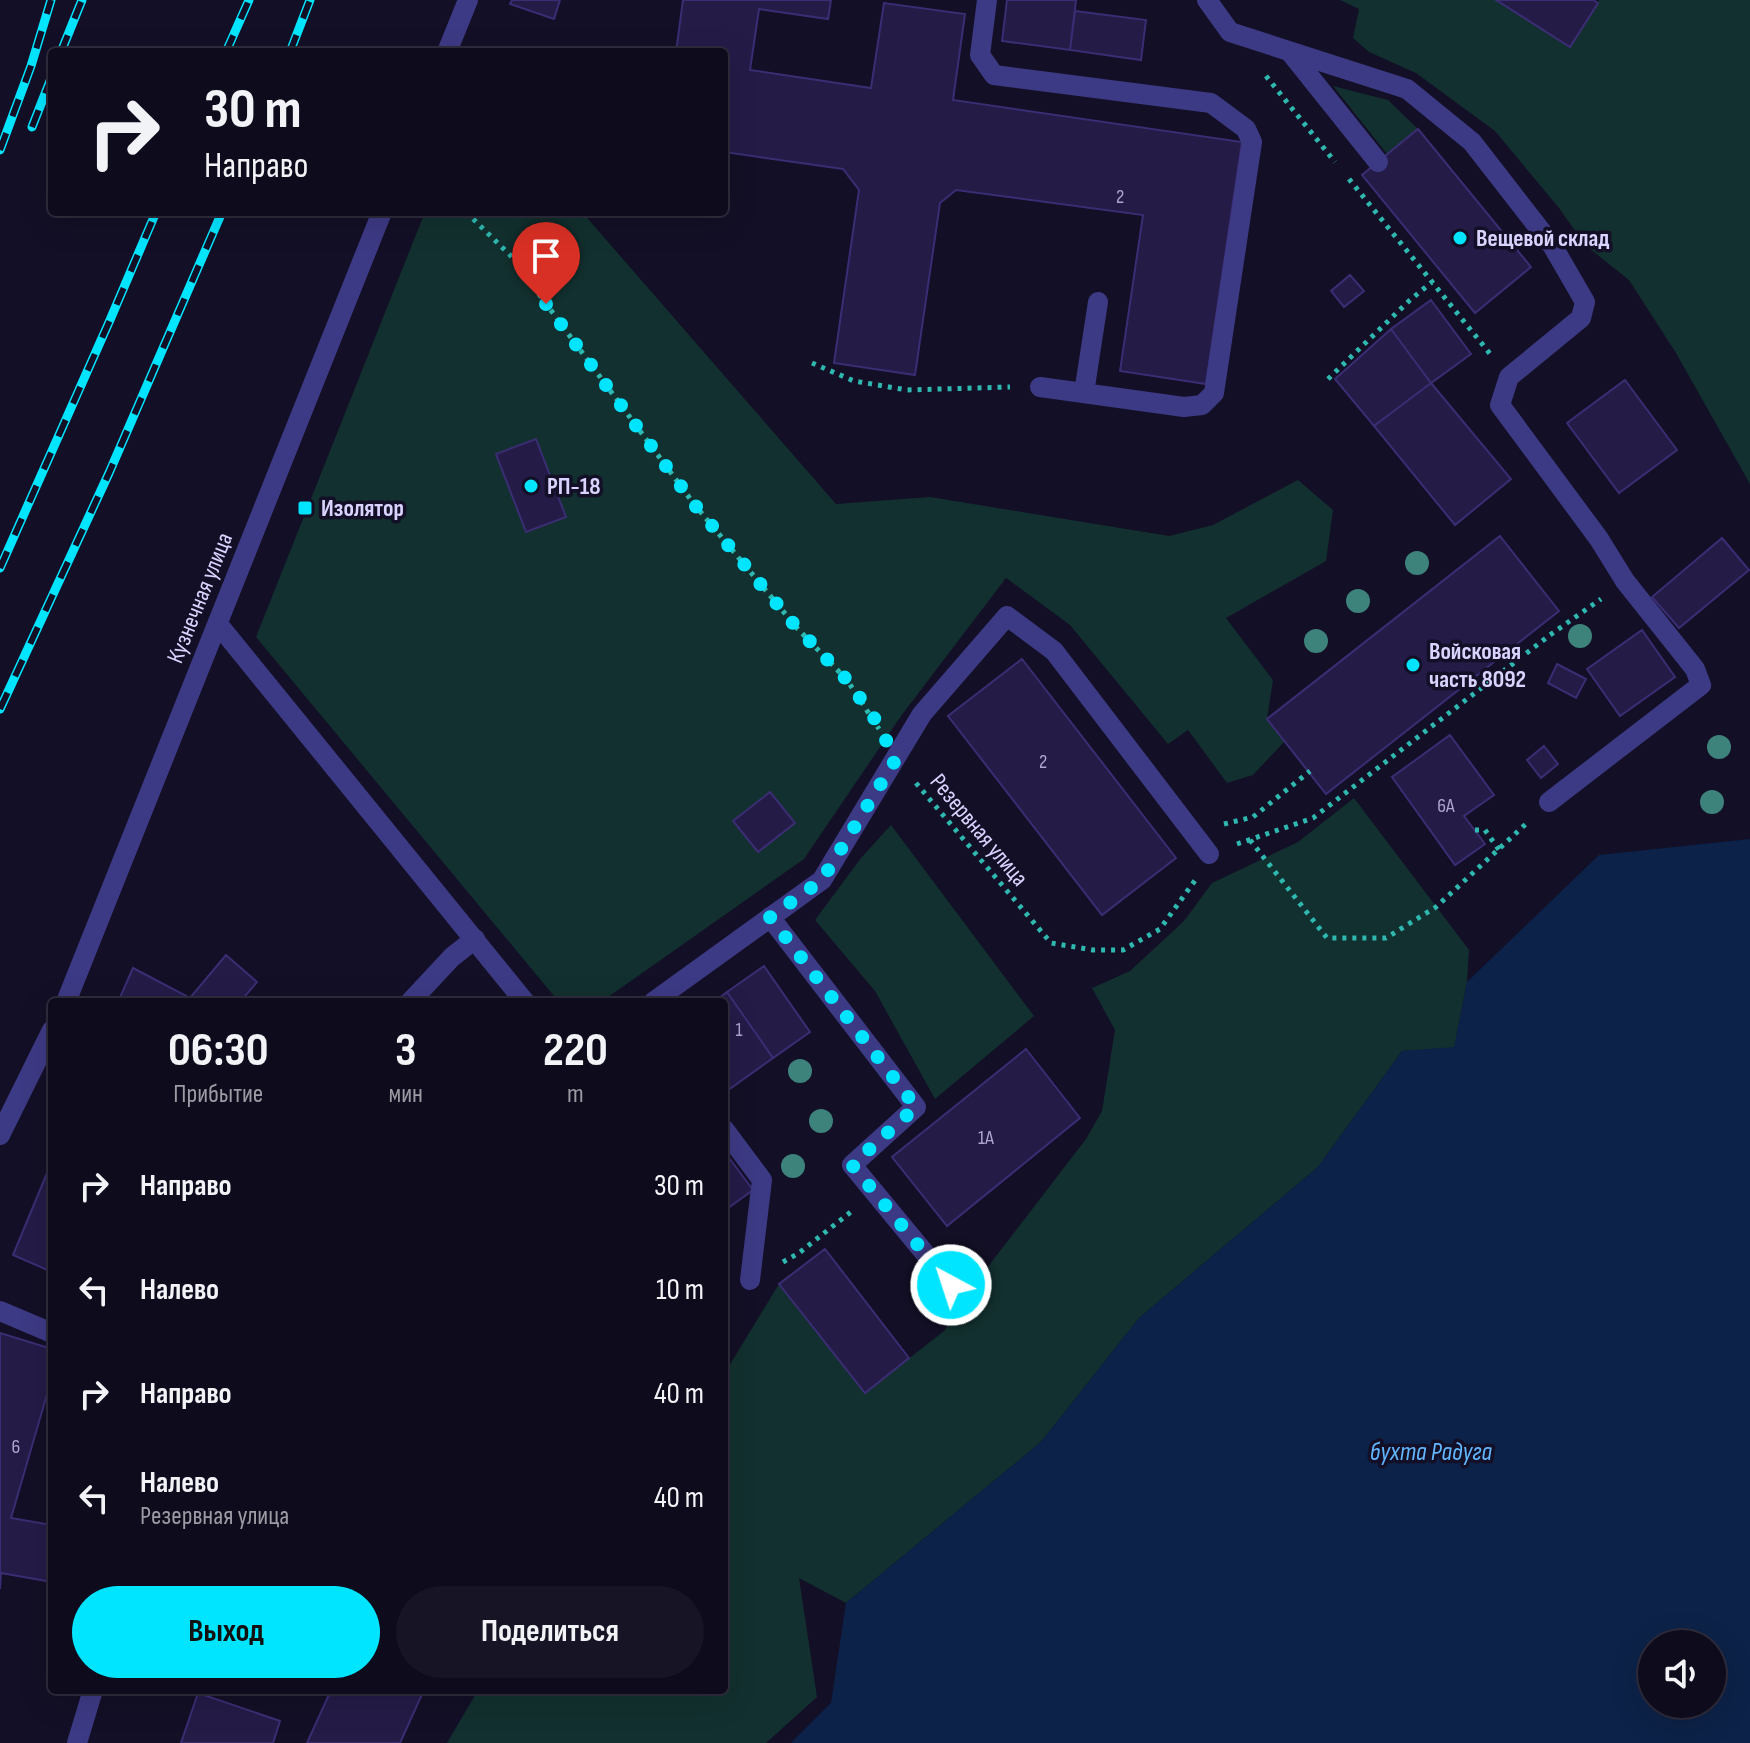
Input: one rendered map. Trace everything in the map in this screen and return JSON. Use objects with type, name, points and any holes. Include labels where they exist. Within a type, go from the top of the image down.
[{"type":"street","points":[[449,48],[468,0]]},
{"type":"street","points":[[987,0],[980,55],[994,75],[1211,103],[1246,129],[1252,142],[1214,393],[1202,405],[1184,407],[1040,387]]},
{"type":"street","points":[[1207,0],[1230,32],[1407,89],[1472,142],[1552,245],[1585,302],[1581,318],[1509,377],[1500,405],[1599,539],[1625,581],[1695,669],[1701,685],[1549,802]]},
{"type":"street","points":[[1290,52],[1378,162]]},
{"type":"street","name":"Кузнечная улица","points":[[68,998],[380,216]]},
{"type":"street","points":[[1084,393],[1098,302]]},
{"type":"street","points":[[659,998],[822,880],[922,714],[1007,616],[1054,651],[1209,854]]},
{"type":"street","points":[[218,624],[522,998]]},
{"type":"street","points":[[770,917],[916,1107],[852,1165],[951,1285]]},
{"type":"street","points":[[414,998],[452,957],[475,939]]},
{"type":"street","points":[[0,1135],[48,1038]]},
{"type":"street","points":[[728,1134],[762,1180],[750,1280]]},
{"type":"street","points":[[0,1311],[48,1331]]},
{"type":"street","points":[[77,1743],[92,1694]]},
{"type":"path","points":[[1230,32],[1336,163]]},
{"type":"path","points":[[1346,175],[1509,377]]},
{"type":"path","name":"Резервная улица","points":[[470,216],[510,255],[694,504],[797,628],[847,680],[873,716],[896,759],[1051,943],[1093,950],[1123,950],[1160,929],[1194,883],[1209,854]]},
{"type":"path","points":[[1328,379],[1432,282]]},
{"type":"path","points":[[812,363],[854,381],[907,390],[1040,387]]},
{"type":"path","points":[[1209,854],[1313,818],[1625,581]]},
{"type":"path","points":[[1253,817],[1310,771]]},
{"type":"path","points":[[1250,840],[1327,938],[1386,938],[1436,907],[1549,802]]},
{"type":"path","points":[[1475,830],[1485,830],[1499,850]]},
{"type":"path","points":[[750,1280],[799,1253],[874,1193]]},
{"type":"green space","points":[[1340,0],[1598,3],[1599,0],[1750,0],[1750,484],[1676,353],[1629,280],[1585,245],[1559,208],[1495,131],[1416,73],[1369,52],[1353,38],[1359,9]]},
{"type":"green space","points":[[1333,86],[1388,100],[1418,129],[1387,154]]},
{"type":"green space","points":[[423,216],[585,216],[836,504],[930,497],[1169,536],[1213,525],[1298,480],[1333,510],[1326,561],[1226,618],[1273,680],[1267,719],[1285,741],[1253,775],[1227,783],[1188,730],[1168,744],[1070,625],[1006,578],[901,716],[804,859],[607,998],[556,998],[256,637]]},
{"type":"green space","points":[[1354,798],[1469,950],[1467,982],[1454,1048],[1402,1051],[1318,1167],[1139,1318],[1041,1442],[846,1603],[799,1578],[817,1697],[766,1743],[447,1743],[476,1694],[728,1694],[729,1366],[779,1284],[865,1393],[944,1331],[990,1264],[1086,1139],[1102,1111],[1115,1030],[1092,988],[1130,971],[1184,921],[1212,883],[1298,842]]},
{"type":"green space","points":[[891,825],[1034,1016],[935,1099],[875,991],[815,920],[861,858]]},
{"type":"water","name":"бухта Радуга","points":[[1750,839],[1750,1743],[791,1743],[831,1703],[846,1603],[1041,1442],[1139,1318],[1318,1167],[1402,1051],[1454,1047],[1467,982],[1599,855]]},
{"type":"building","points":[[512,0],[560,0],[554,19],[510,4]]},
{"type":"building","points":[[683,0],[831,0],[828,19],[759,9],[750,70],[871,88],[884,3],[965,14],[953,100],[1242,142],[1206,384],[1120,371],[1143,215],[956,190],[940,203],[915,375],[834,363],[859,190],[843,169],[728,153],[728,48],[677,48]]},
{"type":"building","points":[[1007,0],[1076,0],[1070,50],[1002,41]]},
{"type":"building","points":[[1496,0],[1593,0],[1598,3],[1570,47]]},
{"type":"building","points":[[1075,11],[1146,20],[1141,60],[1070,50]]},
{"type":"building","name":"Вещевой склад","points":[[1418,129],[1531,267],[1475,313],[1362,175]]},
{"type":"building","points":[[1350,275],[1364,291],[1344,307],[1331,291]]},
{"type":"building","points":[[1431,300],[1471,354],[1431,383],[1391,329]]},
{"type":"building","points":[[1391,329],[1431,383],[1374,426],[1335,379]]},
{"type":"building","points":[[1625,380],[1677,450],[1619,493],[1567,423]]},
{"type":"building","points":[[1431,383],[1511,479],[1455,525],[1374,426]]},
{"type":"building","name":"РП-18","points":[[536,439],[566,517],[526,532],[496,454]]},
{"type":"building","name":"Войсковая часть 8092","points":[[1500,536],[1559,611],[1326,794],[1267,719]]},
{"type":"building","points":[[1722,538],[1749,570],[1679,628],[1652,597]]},
{"type":"building","points":[[1642,630],[1675,677],[1620,716],[1587,669]]},
{"type":"building","points":[[1022,659],[1176,858],[1102,915],[948,716]]},
{"type":"building","points":[[1557,664],[1586,679],[1576,698],[1548,683]]},
{"type":"building","points":[[1450,735],[1494,795],[1464,816],[1485,844],[1455,865],[1392,777]]},
{"type":"building","points":[[1544,746],[1558,764],[1541,778],[1527,760]]},
{"type":"building","points":[[770,792],[795,823],[758,852],[733,821]]},
{"type":"building","points":[[226,955],[257,982],[243,998],[190,998]]},
{"type":"building","points":[[764,966],[810,1032],[773,1058],[727,992]]},
{"type":"building","points":[[133,968],[190,998],[120,998]]},
{"type":"building","points":[[727,992],[773,1058],[728,1090],[728,998],[719,998]]},
{"type":"building","points":[[1026,1049],[1080,1118],[947,1226],[892,1157]]},
{"type":"building","points":[[728,1156],[753,1190],[728,1208]]},
{"type":"building","points":[[48,1171],[48,1270],[13,1255]]},
{"type":"building","points":[[825,1249],[909,1358],[865,1393],[779,1284]]},
{"type":"building","points":[[0,1333],[48,1348],[48,1391],[11,1518],[48,1524],[48,1581],[1,1573],[0,1589]]},
{"type":"building","points":[[198,1694],[280,1721],[273,1743],[181,1743]]},
{"type":"building","points":[[329,1694],[422,1694],[400,1743],[307,1743]]},
{"type":"railway","points":[[0,150],[51,0]]},
{"type":"railway","points":[[63,48],[82,0]]},
{"type":"railway","points":[[228,48],[249,0]]},
{"type":"railway","points":[[292,48],[310,0]]},
{"type":"railway","points":[[32,127],[48,86]]},
{"type":"railway","points":[[0,568],[154,216]]},
{"type":"railway","points":[[0,709],[109,473],[220,216]]},
{"type":"place","name":"Вещевой склад","points":[[1460,238]]},
{"type":"place","name":"РП-18","points":[[531,486]]},
{"type":"place","name":"Изолятор","points":[[305,508]]},
{"type":"place","name":"Войсковая часть 8092","points":[[1413,665]]},
{"type":"route","points":[[546,304],[694,504],[797,628],[847,680],[873,716],[896,759],[822,880],[770,917],[916,1107],[852,1165],[951,1285]]}]
